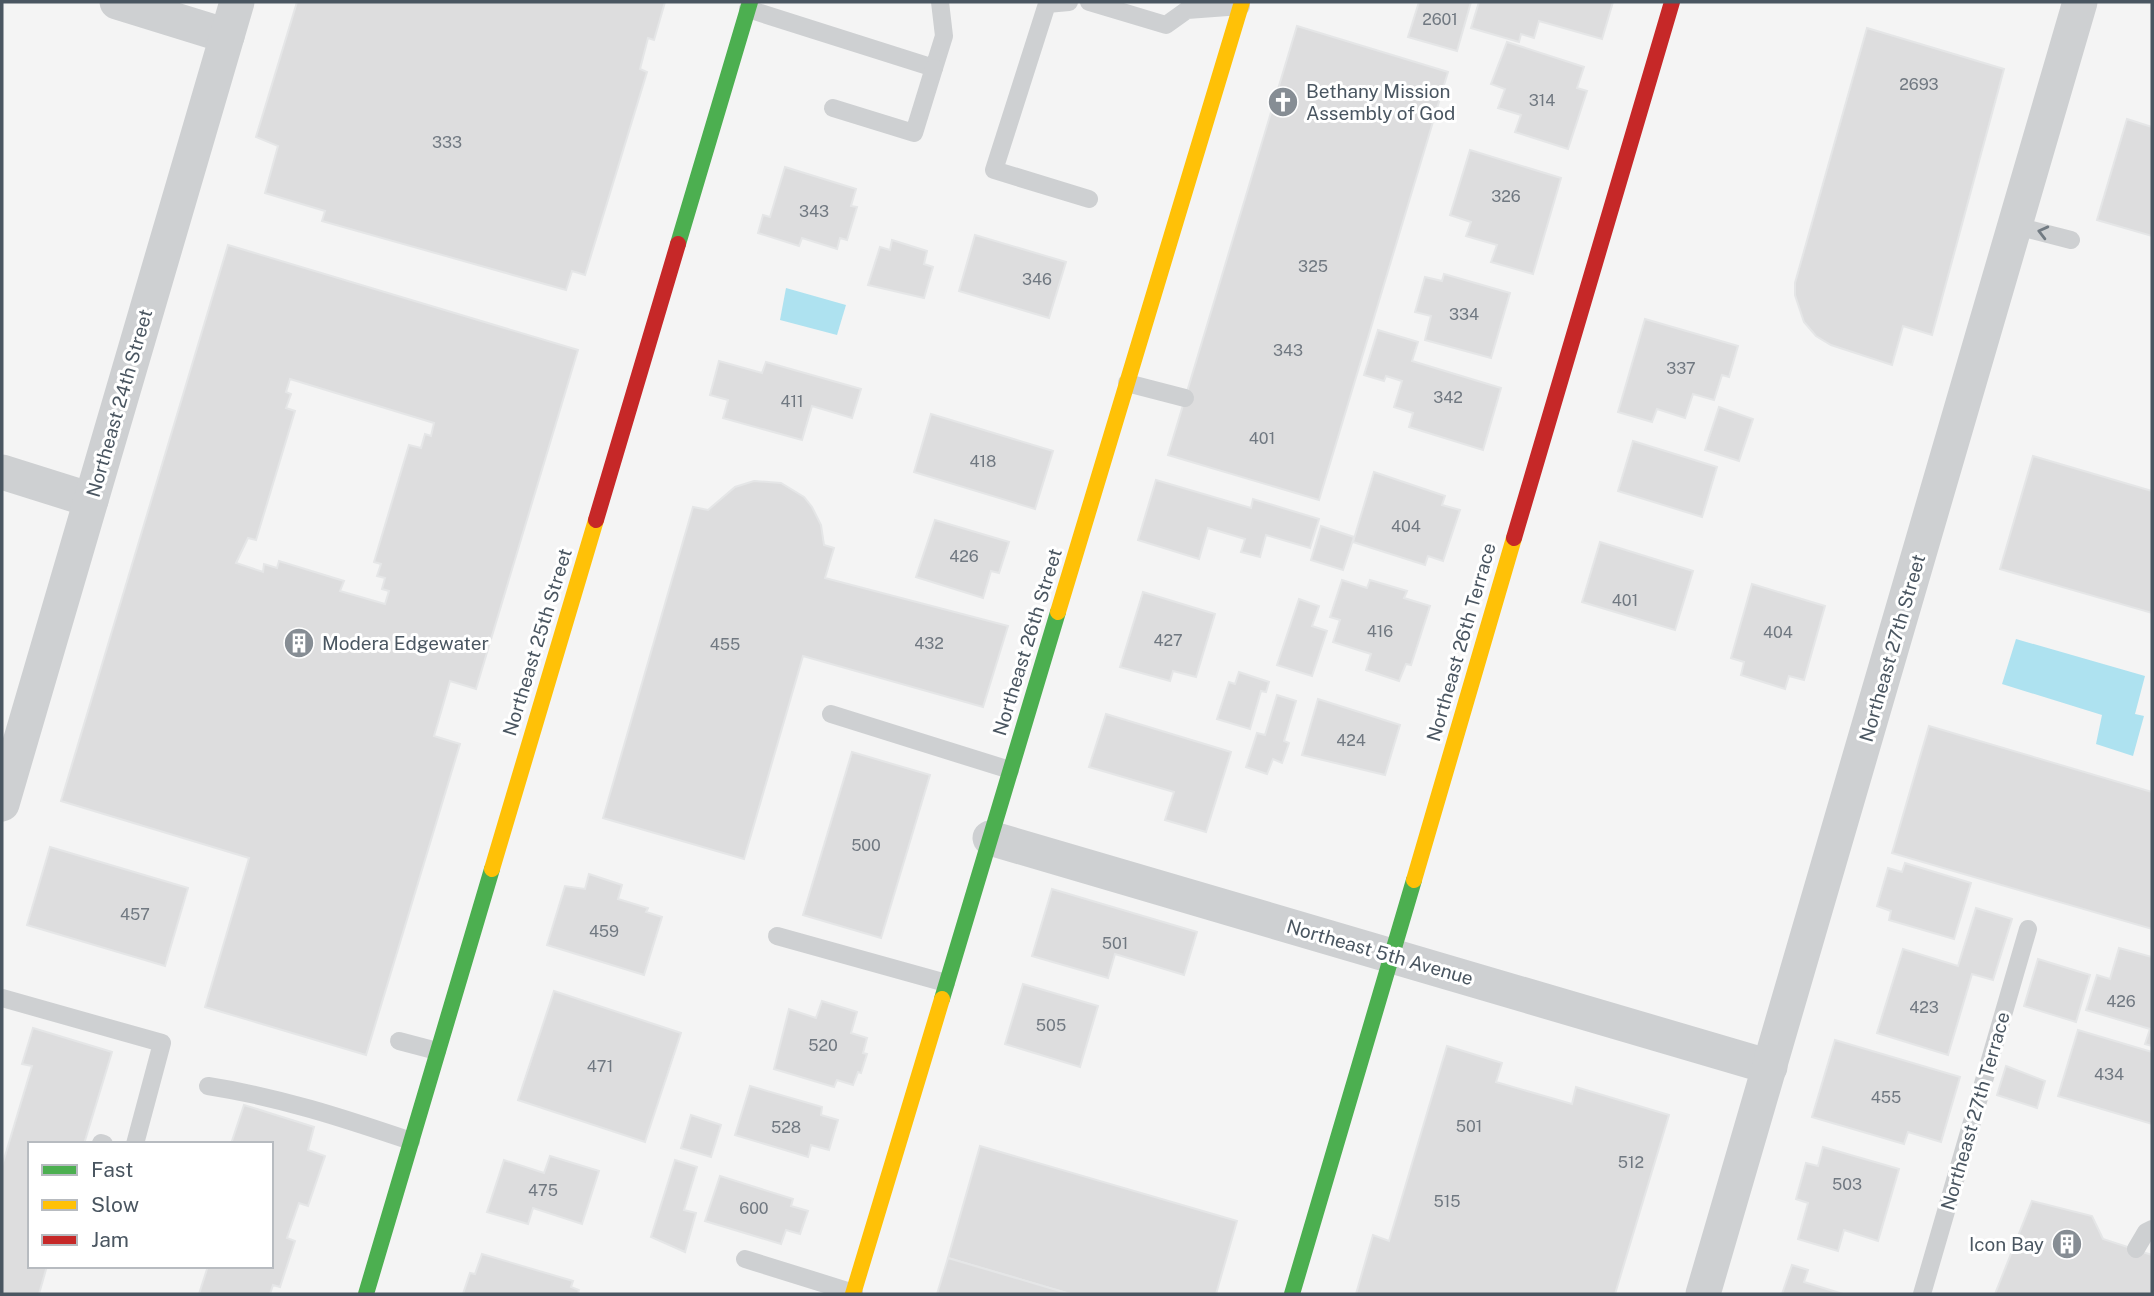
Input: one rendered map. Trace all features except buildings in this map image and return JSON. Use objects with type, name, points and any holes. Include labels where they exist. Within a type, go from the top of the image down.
[{"type":"street","points":[[117,2],[227,36]]},
{"type":"street","name":"Northeast 24th Street","points":[[2,804],[237,2]]},
{"type":"street","name":"Northeast 26th Terrace","points":[[1292,1294],[1672,2]]},
{"type":"street","name":"Northeast 27th Street","points":[[1703,1294],[2080,2]]},
{"type":"street","name":"Northeast 26th Street","points":[[854,1294],[1242,4]]},
{"type":"street","name":"Northeast 25th Street","points":[[366,1294],[749,5]]},
{"type":"street","points":[[2,472],[91,500]]},
{"type":"street","name":"Northeast 5th Avenue","points":[[990,838],[1770,1067]]},
{"type":"lane","points":[[832,108],[914,133],[944,36],[940,2]]},
{"type":"lane","points":[[1069,2],[1047,4],[994,170],[1088,199]]},
{"type":"lane","points":[[1089,2],[1166,24],[1187,10],[1242,4]]},
{"type":"lane","points":[[749,5],[934,68]]},
{"type":"lane","points":[[2016,226],[2071,240]]},
{"type":"lane","points":[[1127,383],[1185,398]]},
{"type":"lane","points":[[831,714],[1010,770]]},
{"type":"lane","name":"Northeast 27th Terrace","points":[[1922,1294],[2028,929]]},
{"type":"lane","points":[[778,936],[946,984]]},
{"type":"lane","points":[[2,998],[162,1043],[136,1142]]},
{"type":"lane","points":[[398,1041],[437,1051]]},
{"type":"lane","points":[[208,1086],[264,1095],[324,1110],[411,1141]]},
{"type":"lane","points":[[2136,1249],[2146,1232],[2152,1229]]},
{"type":"lane","points":[[745,1259],[854,1294]]},
{"type":"water","points":[[786,288],[846,305],[837,335],[780,320]]},
{"type":"water","points":[[2016,639],[2145,676],[2135,714],[2144,716],[2133,756],[2096,744],[2102,715],[2002,684]]},
{"type":"traffic: fast","points":[[678,244],[750,2]]},
{"type":"traffic: fast","points":[[942,999],[1058,612]]},
{"type":"traffic: fast","points":[[366,1294],[492,869]]},
{"type":"traffic: fast","points":[[1292,1294],[1414,880]]},
{"type":"traffic: slow","points":[[1058,612],[1242,2]]},
{"type":"traffic: slow","points":[[492,869],[596,520]]},
{"type":"traffic: slow","points":[[1414,880],[1514,538]]},
{"type":"traffic: slow","points":[[853,1294],[942,999]]},
{"type":"traffic: jam","points":[[1514,538],[1672,2]]},
{"type":"traffic: jam","points":[[596,520],[678,244]]},
{"type":"place","name":"Bethany Mission Assembly of God","points":[[1283,102]]},
{"type":"place","name":"Modera Edgewater","points":[[299,643]]},
{"type":"place","name":"Icon Bay","points":[[2067,1244]]}]
